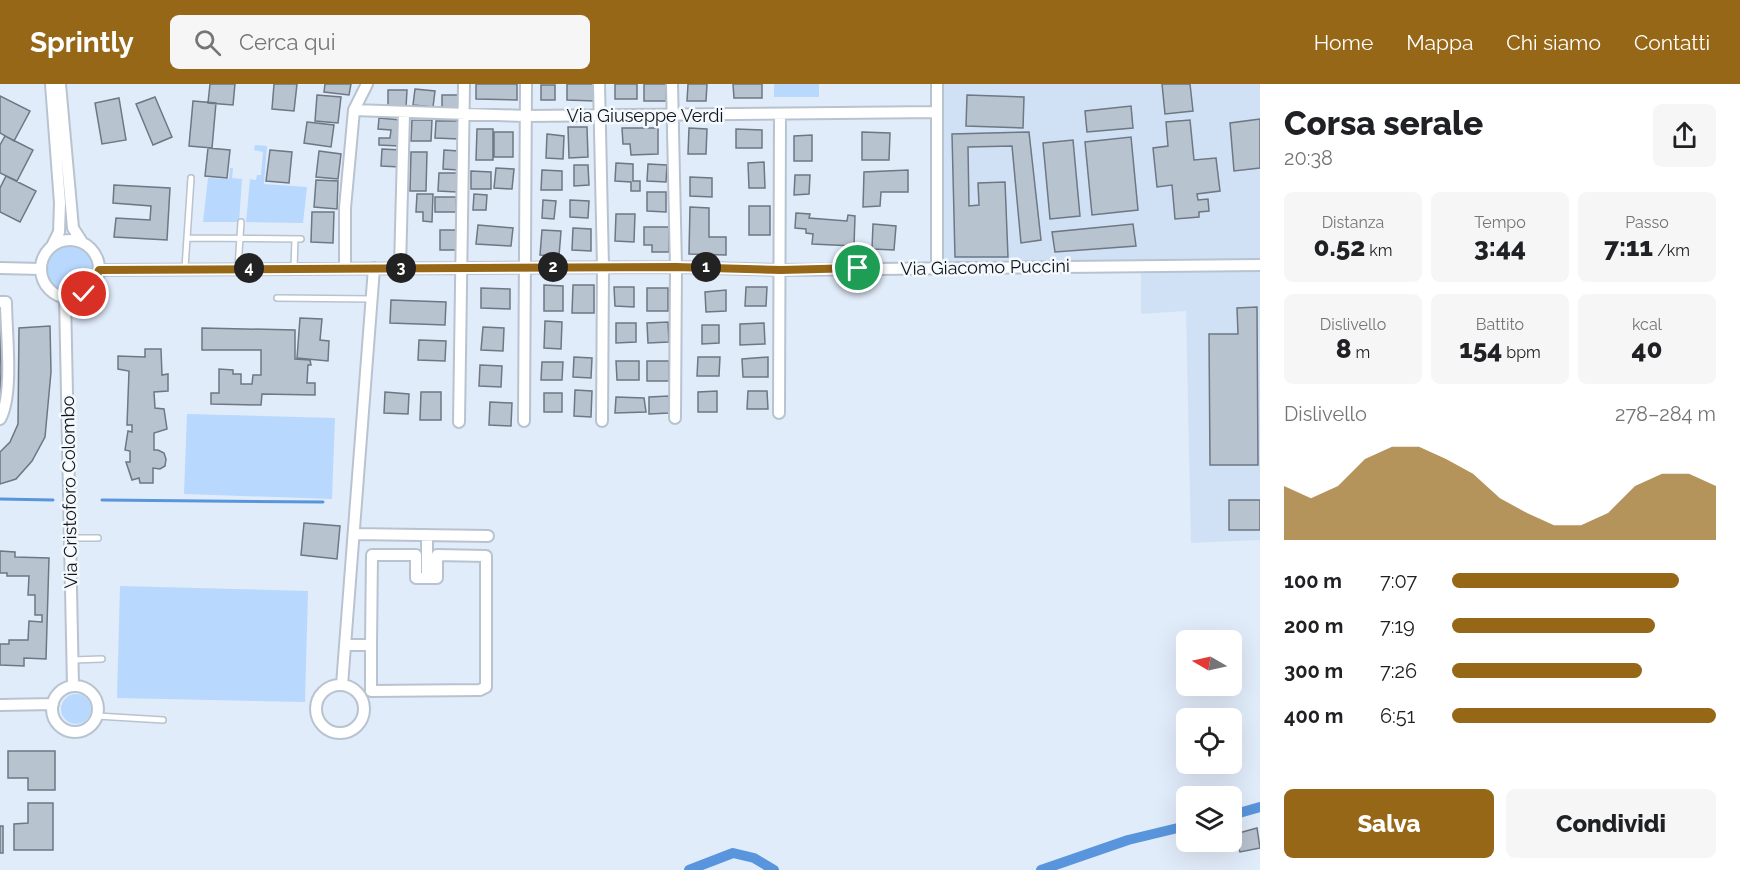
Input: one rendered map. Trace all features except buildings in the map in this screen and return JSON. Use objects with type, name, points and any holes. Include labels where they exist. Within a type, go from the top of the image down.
[{"type":"street","points":[[51,84],[60,202],[59,232],[42,260],[41,269],[42,277],[51,290],[64,297],[84,294],[92,288],[99,270],[95,254],[82,242],[73,228],[60,84]]},
{"type":"street","points":[[345,268],[345,208],[354,111],[367,84]]},
{"type":"street","points":[[459,422],[464,84]]},
{"type":"street","points":[[524,421],[526,84]]},
{"type":"street","points":[[599,84],[603,267],[602,421]]},
{"type":"street","points":[[672,84],[676,267],[675,418]]},
{"type":"street","points":[[937,84],[937,267]]},
{"type":"street","name":"Via Giuseppe Verdi","points":[[354,111],[526,116],[936,112]]},
{"type":"street","points":[[400,268],[404,113]]},
{"type":"street","points":[[779,412],[780,114]]},
{"type":"street","points":[[52,246],[67,240],[82,242]]},
{"type":"street","name":"Via Giacomo Puccini","points":[[99,270],[676,267],[781,270],[1260,265]]},
{"type":"street","points":[[0,268],[41,269]]},
{"type":"street","points":[[342,685],[374,268]]},
{"type":"street","name":"Via Cristoforo Colombo","points":[[64,297],[73,686]]},
{"type":"street","points":[[0,419],[8,393],[3,302]]},
{"type":"street","points":[[354,534],[488,536]]},
{"type":"street","points":[[427,535],[427,578]]},
{"type":"street","points":[[372,555],[416,555],[416,578],[437,578],[437,555],[486,556],[486,687],[480,690],[371,691],[371,645],[372,555]]},
{"type":"street","points":[[346,645],[371,645]]},
{"type":"street","points":[[342,685],[356,690],[364,710],[359,724],[346,732],[339,733],[325,727],[317,715],[316,707],[322,693],[328,688],[342,685]]},
{"type":"street","points":[[73,686],[87,690],[93,695],[98,709],[97,716],[88,729],[70,732],[54,719],[53,704],[60,692],[73,686]]},
{"type":"street","points":[[0,705],[53,704]]},
{"type":"lane","points":[[185,268],[191,178]]},
{"type":"lane","points":[[238,268],[241,222]]},
{"type":"lane","points":[[187,238],[298,239],[294,268]]},
{"type":"lane","points":[[277,298],[372,299]]},
{"type":"lane","points":[[70,538],[98,538]]},
{"type":"lane","points":[[73,660],[102,658]]},
{"type":"lane","points":[[97,716],[163,720]]},
{"type":"shaded area","points":[[774,84],[819,84],[819,97],[774,97]]},
{"type":"shaded area","points":[[943,84],[1260,84],[1260,540],[1191,543],[1186,311],[1141,314],[1141,270],[942,269]]},
{"type":"shaded area","points":[[255,145],[267,146],[264,184],[307,187],[303,223],[246,222],[250,179],[256,180],[257,175],[261,175],[263,152],[254,150]]},
{"type":"shaded area","points":[[230,168],[233,168],[232,178],[242,179],[239,222],[203,222],[208,178],[229,179]]},
{"type":"shaded area","points":[[70,244],[87,251],[94,268],[87,285],[70,292],[53,285],[46,268],[53,251]]},
{"type":"shaded area","points":[[187,414],[335,418],[332,499],[184,494]]},
{"type":"shaded area","points":[[120,586],[308,591],[305,702],[117,698]]},
{"type":"shaded area","points":[[76,694],[87,698],[91,709],[87,720],[76,724],[65,720],[61,709],[65,698]]},
{"type":"waterway","points":[[0,499],[53,500]]},
{"type":"waterway","points":[[102,500],[323,502]]},
{"type":"waterway","points":[[1242,812],[1260,807]]},
{"type":"waterway","points":[[1041,870],[1128,840],[1176,828]]},
{"type":"waterway","points":[[689,870],[733,853],[754,858],[774,870]]},
{"type":"route","points":[[84,294],[97,280],[99,270],[858,268]]}]
